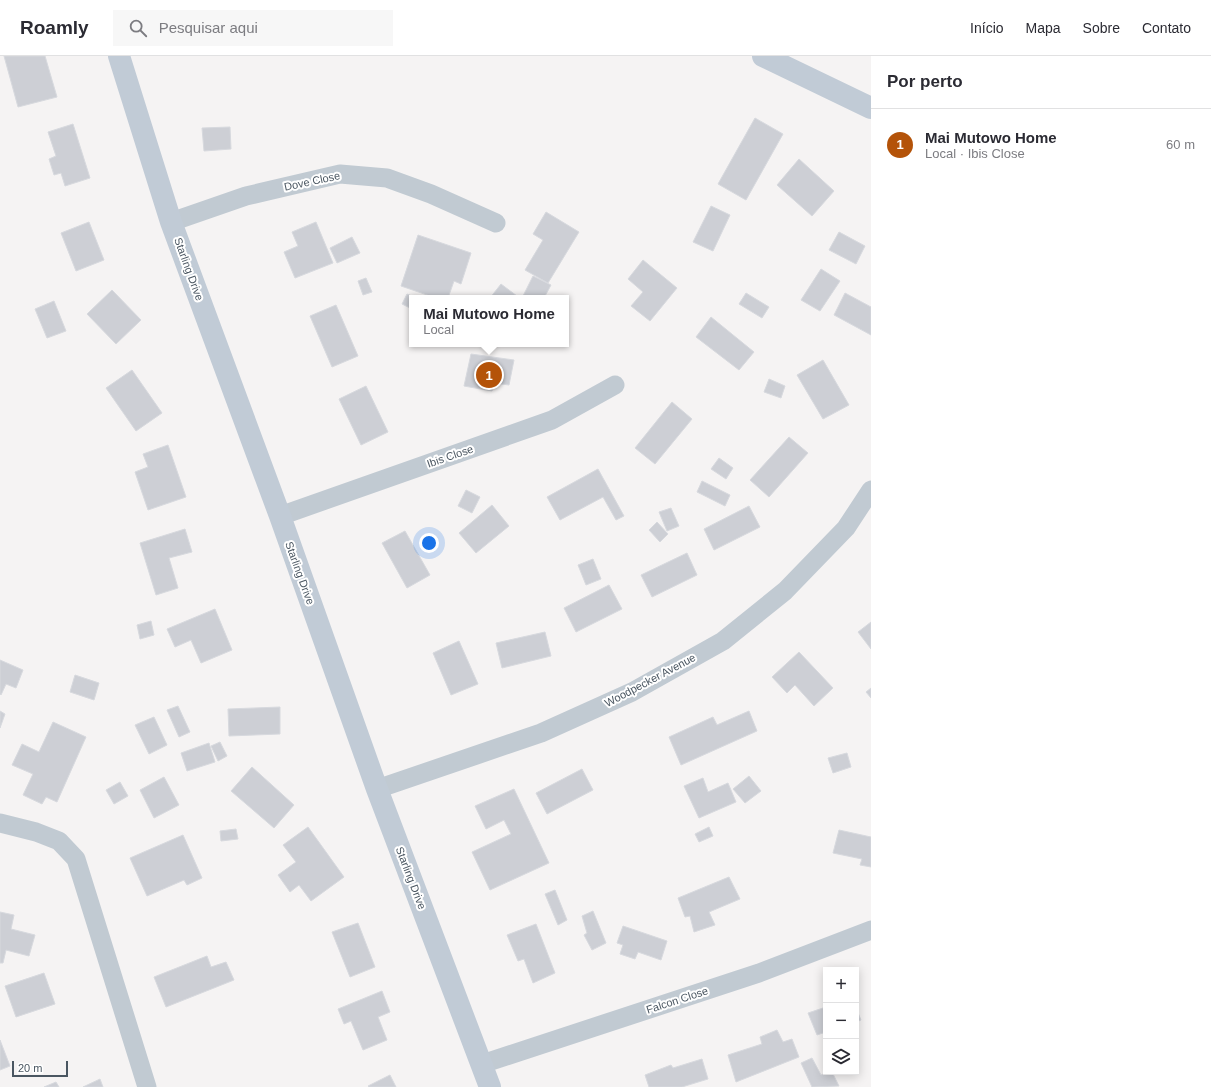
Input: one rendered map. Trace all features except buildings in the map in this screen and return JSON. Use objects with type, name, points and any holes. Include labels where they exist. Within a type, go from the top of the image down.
[{"type":"street","name":"Starling Drive","points":[[119,56],[171,222],[280,516],[377,789],[490,1087]]},
{"type":"street","points":[[763,56],[871,108]]},
{"type":"street","name":"Dove Close","points":[[171,222],[246,196],[340,174],[387,178],[431,194],[496,223]]},
{"type":"street","name":"Ibis Close","points":[[280,516],[552,420],[615,385]]},
{"type":"street","name":"Woodpecker Avenue","points":[[377,789],[541,733],[632,692],[723,641],[785,591],[846,528],[871,490]]},
{"type":"street","points":[[0,823],[36,832],[60,841],[76,859],[147,1087]]},
{"type":"street","name":"Falcon Close","points":[[482,1064],[759,973],[871,930]]},
{"type":"place","name":"Mai Mutowo Home","points":[[489,375]]}]
